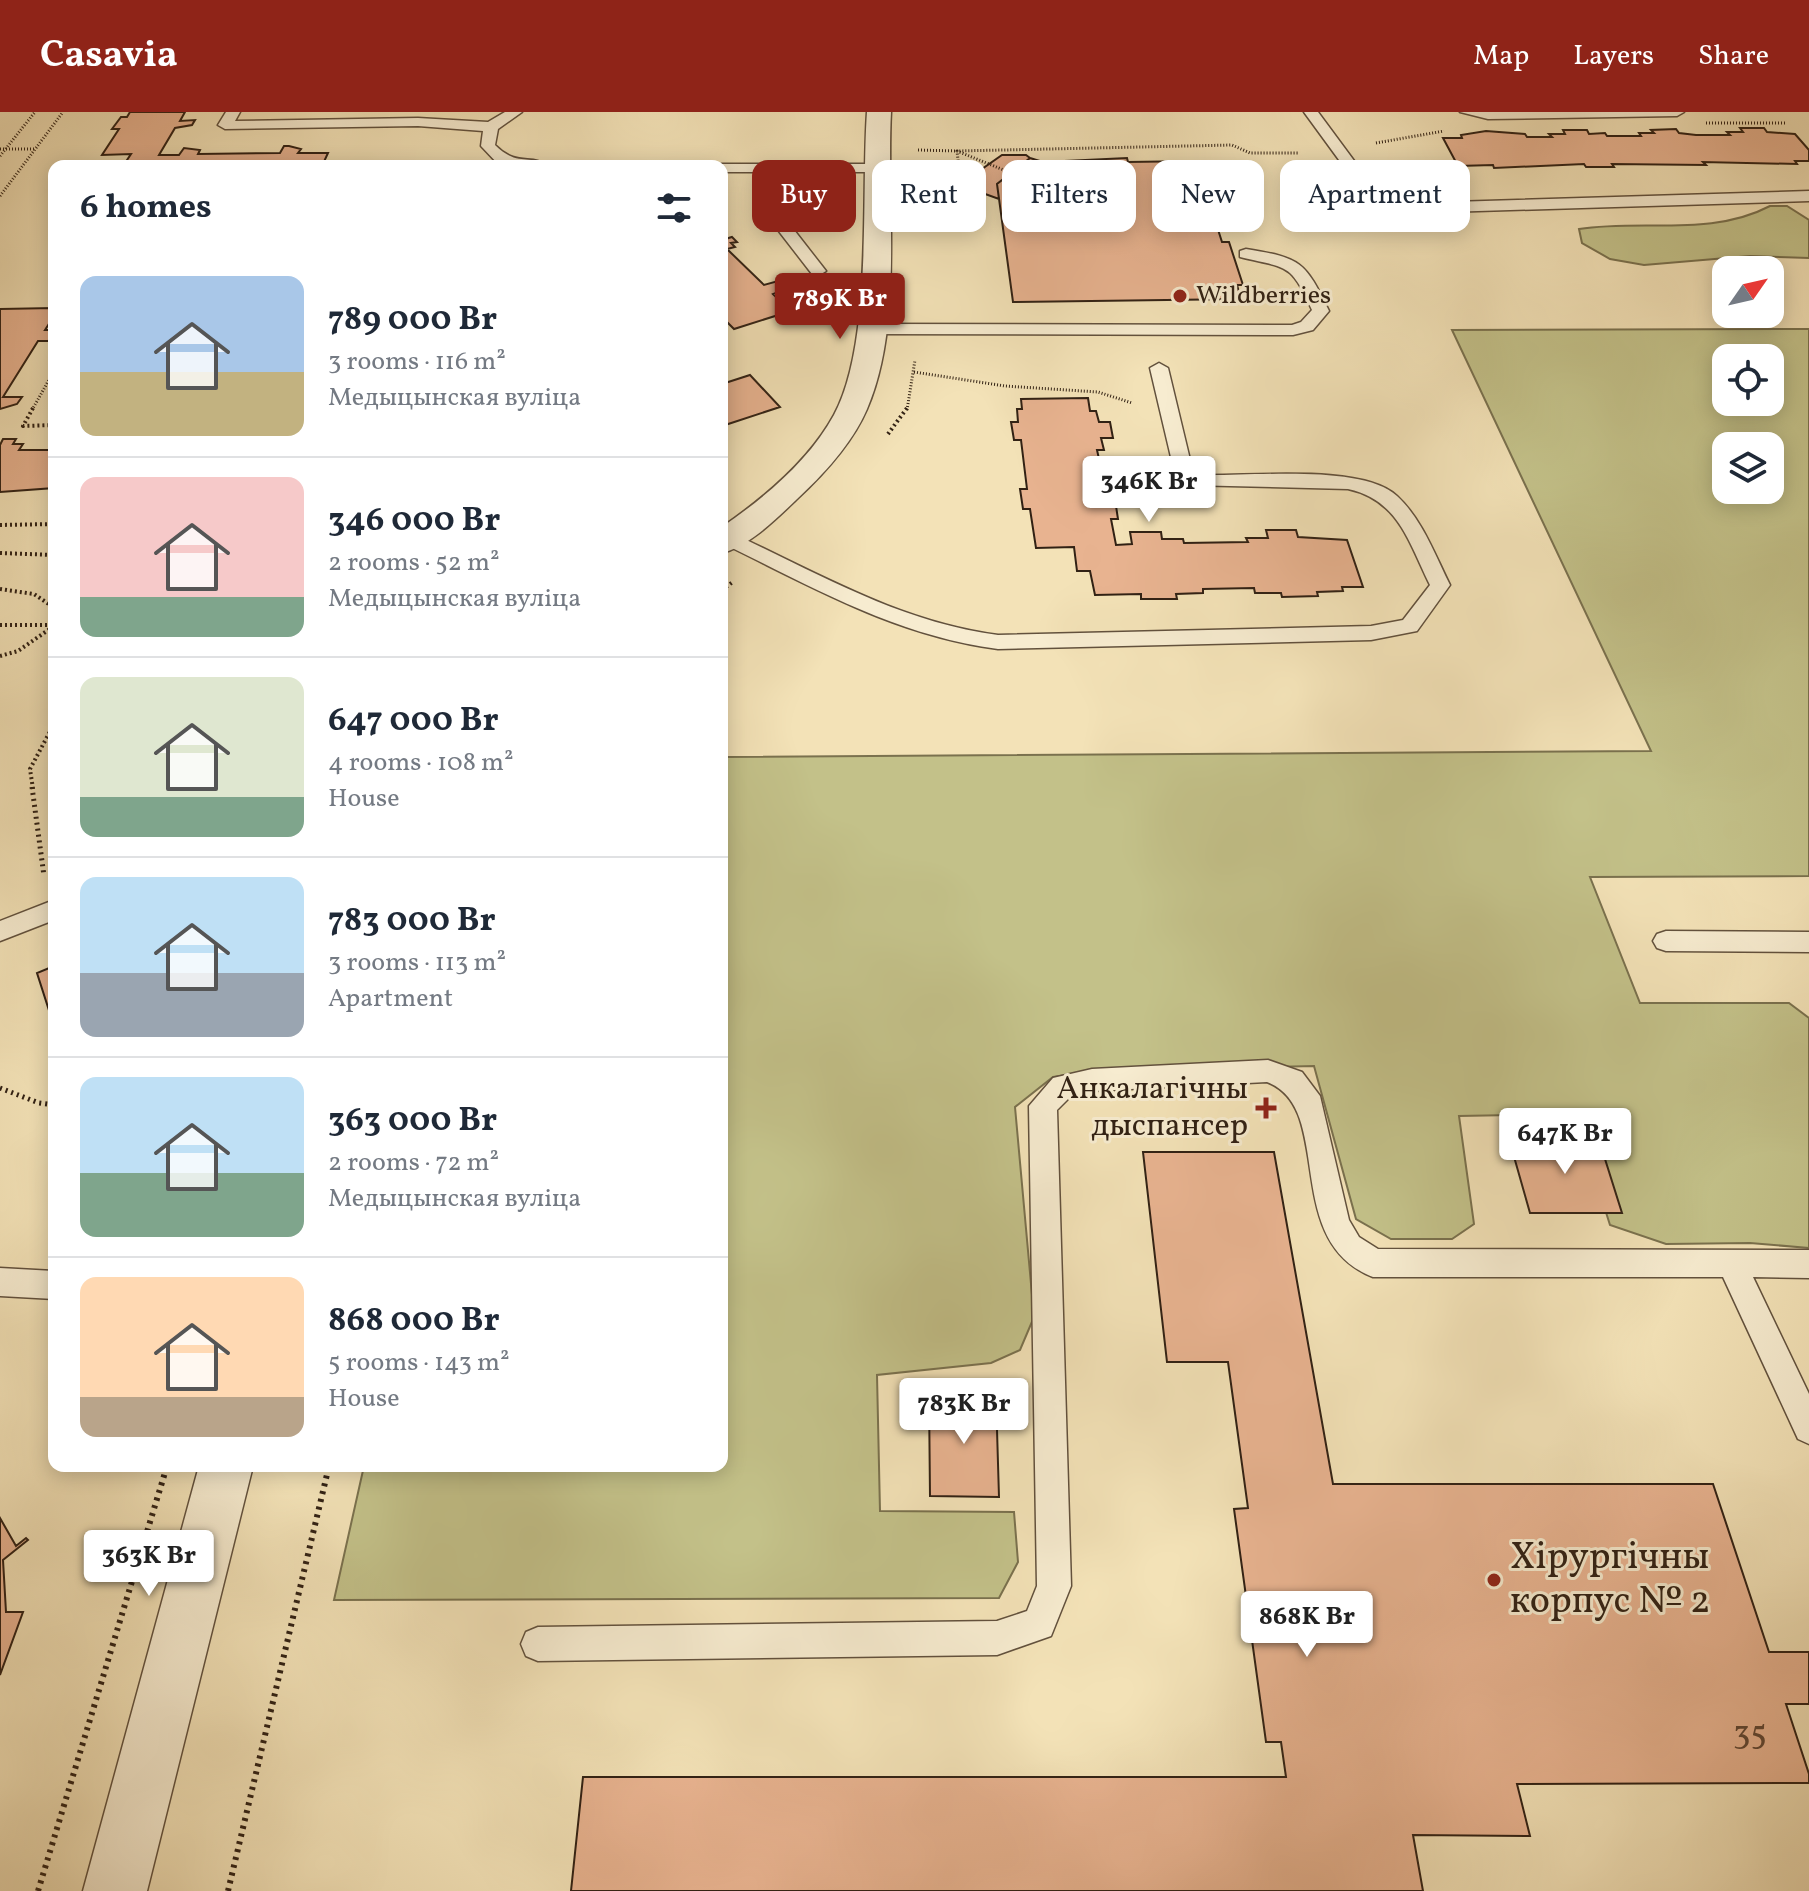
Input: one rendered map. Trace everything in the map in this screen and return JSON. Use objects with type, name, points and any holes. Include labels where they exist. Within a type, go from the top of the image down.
[{"type":"street","points":[[876,160],[879,112]]},
{"type":"street","points":[[728,539],[770,506],[820,457],[843,425],[858,393],[869,329],[873,232]]},
{"type":"street","points":[[115,1891],[224,1472]]},
{"type":"lane","points":[[233,112],[225,125],[351,118],[491,127],[515,112]]},
{"type":"lane","points":[[1311,112],[1382,209],[1809,196]]},
{"type":"lane","points":[[1467,112],[1488,115],[1677,112]]},
{"type":"lane","points":[[491,127],[488,146],[502,160]]},
{"type":"lane","points":[[728,168],[752,168]]},
{"type":"lane","points":[[788,232],[818,271]]},
{"type":"lane","points":[[869,329],[1293,330],[1307,326],[1321,311],[1301,268],[1283,260],[1246,254]]},
{"type":"lane","points":[[728,542],[899,620],[952,636],[998,642],[1371,633],[1410,626],[1440,585],[1398,507],[1385,494],[1369,486],[1346,483],[1194,481],[1183,470],[1159,368]]},
{"type":"lane","points":[[0,931],[48,912]]},
{"type":"lane","points":[[1666,941],[1809,942]]},
{"type":"lane","points":[[538,1644],[997,1638],[1039,1624],[1054,1586],[1043,1106],[1063,1086],[1092,1080],[1268,1071],[1292,1080],[1310,1104],[1335,1224],[1349,1246],[1373,1263],[1809,1264]]},
{"type":"lane","points":[[1732,1265],[1809,1428]]},
{"type":"lane","points":[[0,1282],[48,1285]]},
{"type":"path","points":[[0,156],[35,112]]},
{"type":"path","points":[[0,196],[63,112]]},
{"type":"path","points":[[917,150],[1232,145]]},
{"type":"path","points":[[3,149],[35,149]]},
{"type":"path","points":[[957,151],[1002,169]]},
{"type":"path","points":[[957,151],[958,160]]},
{"type":"path","points":[[0,182],[10,182]]},
{"type":"path","points":[[914,372],[1005,386],[1098,392],[1132,404]]},
{"type":"path","points":[[48,382],[23,426],[48,425]]},
{"type":"path","points":[[0,525],[48,524]]},
{"type":"path","points":[[0,553],[48,555]]},
{"type":"path","points":[[0,589],[34,594],[48,604]]},
{"type":"path","points":[[0,625],[48,626]]},
{"type":"path","points":[[0,656],[18,651],[48,630]]},
{"type":"path","points":[[48,735],[30,769],[48,891]]},
{"type":"path","points":[[0,1088],[48,1104]]},
{"type":"path","points":[[38,1891],[165,1472]]},
{"type":"path","points":[[228,1891],[328,1472]]},
{"type":"shaded area","points":[[1770,206],[1787,206],[1809,220],[1809,258],[1712,256],[1712,259],[1644,265],[1610,259],[1582,243],[1579,229],[1701,224],[1747,215]]},
{"type":"shaded area","points":[[1809,329],[1809,876],[1590,877],[1640,1003],[1789,1003],[1809,1018],[1809,1248],[1750,1243],[1666,1244],[1610,1225],[1575,1114],[1459,1116],[1474,1224],[1452,1239],[1391,1239],[1356,1219],[1314,1066],[1094,1071],[1053,1077],[1015,1107],[1034,1317],[1020,1350],[991,1363],[877,1375],[880,1511],[1014,1512],[1018,1562],[999,1598],[334,1600],[363,1472],[728,1472],[728,757],[1651,751],[1452,330]]},
{"type":"building","points":[[130,112],[185,112],[180,121],[195,120],[192,125],[175,128],[159,155],[179,155],[184,148],[200,150],[198,154],[280,153],[284,146],[301,149],[298,153],[328,153],[325,160],[127,160],[131,154],[102,155],[119,129],[112,129],[121,117],[127,117]]},
{"type":"building","points":[[1740,128],[1764,128],[1767,132],[1795,134],[1809,150],[1809,161],[1795,161],[1797,164],[1703,162],[1706,165],[1612,164],[1614,167],[1586,167],[1584,164],[1494,168],[1493,165],[1470,166],[1470,160],[1455,160],[1443,138],[1462,138],[1461,135],[1486,131],[1525,134],[1527,137],[1552,137],[1549,134],[1565,134],[1563,130],[1587,130],[1589,134],[1605,133],[1607,136],[1641,136],[1639,133],[1654,133],[1651,130],[1676,129],[1679,133],[1696,135],[1743,132]]},
{"type":"building","points":[[1002,155],[1026,155],[1030,158],[1002,160],[1002,180],[997,184],[999,199],[986,194],[986,166]]},
{"type":"building","points":[[1127,158],[1128,160],[1085,160]]},
{"type":"building","points":[[1136,162],[1152,162],[1152,232],[1219,232],[1222,242],[1229,242],[1243,285],[1237,285],[1241,299],[1013,302],[1004,232],[1136,232]]},
{"type":"building","points":[[1002,180],[1002,221],[997,184]]},
{"type":"building","points":[[732,237],[737,242],[731,243],[735,247],[728,249],[728,238]]},
{"type":"building","points":[[728,250],[764,285],[778,281],[783,286],[777,287],[781,291],[773,294],[791,311],[734,329],[728,323]]},
{"type":"building","points":[[48,308],[45,330],[48,330],[48,341],[38,341],[3,397],[22,397],[17,404],[0,409],[0,309]]},
{"type":"building","points":[[750,375],[780,407],[728,424],[728,382]]},
{"type":"building","points":[[1088,398],[1090,411],[1096,411],[1099,422],[1110,422],[1113,438],[1101,438],[1104,450],[1097,450],[1103,477],[1110,476],[1112,489],[1122,488],[1124,497],[1125,506],[1116,506],[1118,519],[1111,519],[1116,545],[1132,544],[1130,532],[1161,532],[1162,539],[1183,539],[1184,543],[1248,542],[1246,538],[1268,538],[1266,530],[1296,530],[1298,537],[1347,540],[1363,587],[1317,592],[1318,596],[1282,597],[1281,593],[1255,593],[1254,588],[1203,589],[1203,593],[1176,594],[1177,599],[1141,599],[1141,594],[1095,595],[1090,571],[1077,571],[1074,547],[1036,548],[1030,509],[1023,509],[1020,489],[1027,489],[1021,440],[1014,440],[1011,422],[1018,422],[1017,409],[1022,409],[1021,399]]},
{"type":"building","points":[[3,439],[16,439],[13,444],[23,444],[19,450],[48,450],[48,488],[0,492],[0,445]]},
{"type":"building","points":[[48,968],[48,1007],[37,973]]},
{"type":"building","points":[[1509,1139],[1599,1140],[1622,1213],[1530,1213]]},
{"type":"building","name":"Хірургічны корпус № 2","points":[[1143,1152],[1274,1152],[1333,1484],[1713,1484],[1769,1652],[1809,1652],[1809,1704],[1786,1704],[1809,1774],[1809,1783],[1517,1784],[1530,1836],[1413,1835],[1423,1891],[571,1891],[583,1777],[1286,1777],[1281,1742],[1266,1742],[1234,1509],[1248,1508],[1228,1362],[1167,1362]]},
{"type":"building","points":[[929,1395],[996,1396],[999,1497],[930,1496]]},
{"type":"building","points":[[0,1518],[16,1546],[26,1538],[28,1540],[3,1560],[6,1612],[23,1612],[0,1675]]},
{"type":"place","name":"Wildberries","points":[[1180,296]]},
{"type":"place","name":"Анкалагічны дыспансер","points":[[1266,1108]]},
{"type":"place","name":"Хірургічны корпус № 2","points":[[1494,1580]]}]
